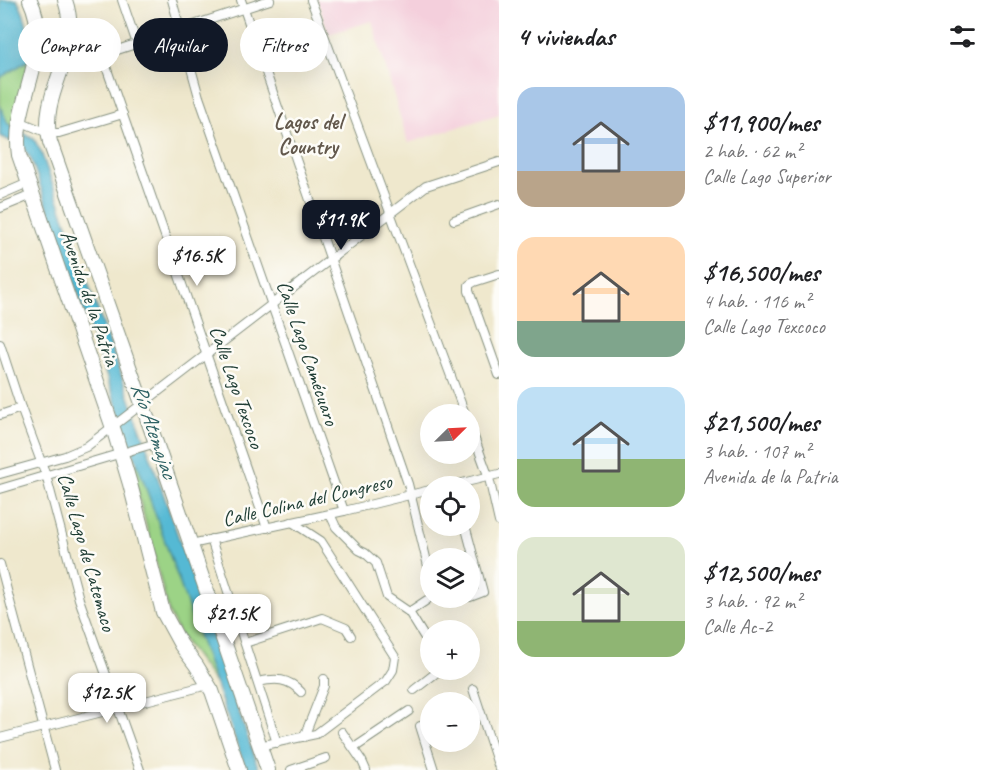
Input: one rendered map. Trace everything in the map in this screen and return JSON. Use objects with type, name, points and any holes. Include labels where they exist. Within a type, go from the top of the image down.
[{"type":"main road","name":"Avenida de la Patria","points":[[30,0],[38,25],[38,43],[33,75],[18,129],[19,154],[116,425],[163,612],[181,645],[208,685],[239,770]]},
{"type":"main road","name":"Avenida de la Patria","points":[[65,0],[70,18]]},
{"type":"main road","name":"Avenida de la Patria","points":[[61,72],[49,107],[48,133],[153,444],[191,544],[268,770]]},
{"type":"street","points":[[122,0],[133,32]]},
{"type":"street","name":"Calle Lago Camécuaro","points":[[172,0],[178,18]]},
{"type":"street","points":[[208,18],[242,4],[270,0]]},
{"type":"street","points":[[311,0],[461,404]]},
{"type":"street","points":[[242,4],[410,494],[424,548]]},
{"type":"street","name":"Calle Lago Texcoco","points":[[108,72],[267,528]]},
{"type":"street","name":"Calle Lago Camécuaro","points":[[192,72],[199,97],[344,511]]},
{"type":"street","points":[[18,129],[59,133],[123,114]]},
{"type":"street","points":[[0,474],[81,450],[426,186],[499,162]]},
{"type":"street","points":[[0,195],[30,189]]},
{"type":"street","points":[[0,208],[30,189]]},
{"type":"street","points":[[454,220],[499,204]]},
{"type":"street","points":[[499,274],[469,285],[469,291],[499,375]]},
{"type":"street","name":"Calle Lago de Catemaco","points":[[0,344],[46,475],[79,599],[140,770]]},
{"type":"street","points":[[0,415],[21,408]]},
{"type":"street","points":[[0,489],[153,444]]},
{"type":"street","points":[[480,453],[489,478],[499,522]]},
{"type":"street","points":[[480,480],[499,474]]},
{"type":"street","name":"Calle Colina del Congreso","points":[[191,544],[420,492]]},
{"type":"street","points":[[330,514],[336,527],[376,563],[387,597],[409,612],[420,630]]},
{"type":"street","points":[[259,746],[316,734],[386,681],[393,670],[395,657],[321,541],[292,522]]},
{"type":"street","points":[[468,536],[483,592]]},
{"type":"street","points":[[211,539],[277,743]]},
{"type":"street","points":[[0,564],[55,770]]},
{"type":"street","points":[[480,593],[494,589]]},
{"type":"street","points":[[409,612],[420,605]]},
{"type":"street","points":[[245,643],[322,618],[346,628],[351,636]]},
{"type":"street","points":[[258,682],[275,679],[292,682],[301,692]]},
{"type":"street","points":[[304,737],[324,686],[324,679]]},
{"type":"street","points":[[414,690],[427,680]]},
{"type":"street","points":[[0,738],[208,685]]},
{"type":"street","points":[[473,689],[499,768]]},
{"type":"street","points":[[354,748],[409,711]]},
{"type":"street","points":[[342,732],[366,770]]},
{"type":"street","points":[[428,752],[434,770]]},
{"type":"street","points":[[291,770],[326,758]]},
{"type":"shaded area","points":[[317,0],[499,0],[499,114],[408,143],[372,21],[329,34],[328,18],[323,18]]},
{"type":"green space","points":[[0,0],[17,0],[24,18],[18,18],[18,72],[28,72],[12,140],[0,136]]},
{"type":"green space","points":[[138,464],[216,684],[180,635],[169,613],[131,466]]},
{"type":"water","points":[[0,0],[17,0],[25,18],[18,18],[18,67],[0,78]]},
{"type":"water","points":[[0,105],[8,124],[34,139],[41,152],[151,458],[259,770],[246,770],[31,159],[23,147],[0,136]]},
{"type":"district","name":"Lagos del Country","points":[[308,134]]},
{"type":"water label","name":"Río Atemajac","points":[[155,430]]}]
